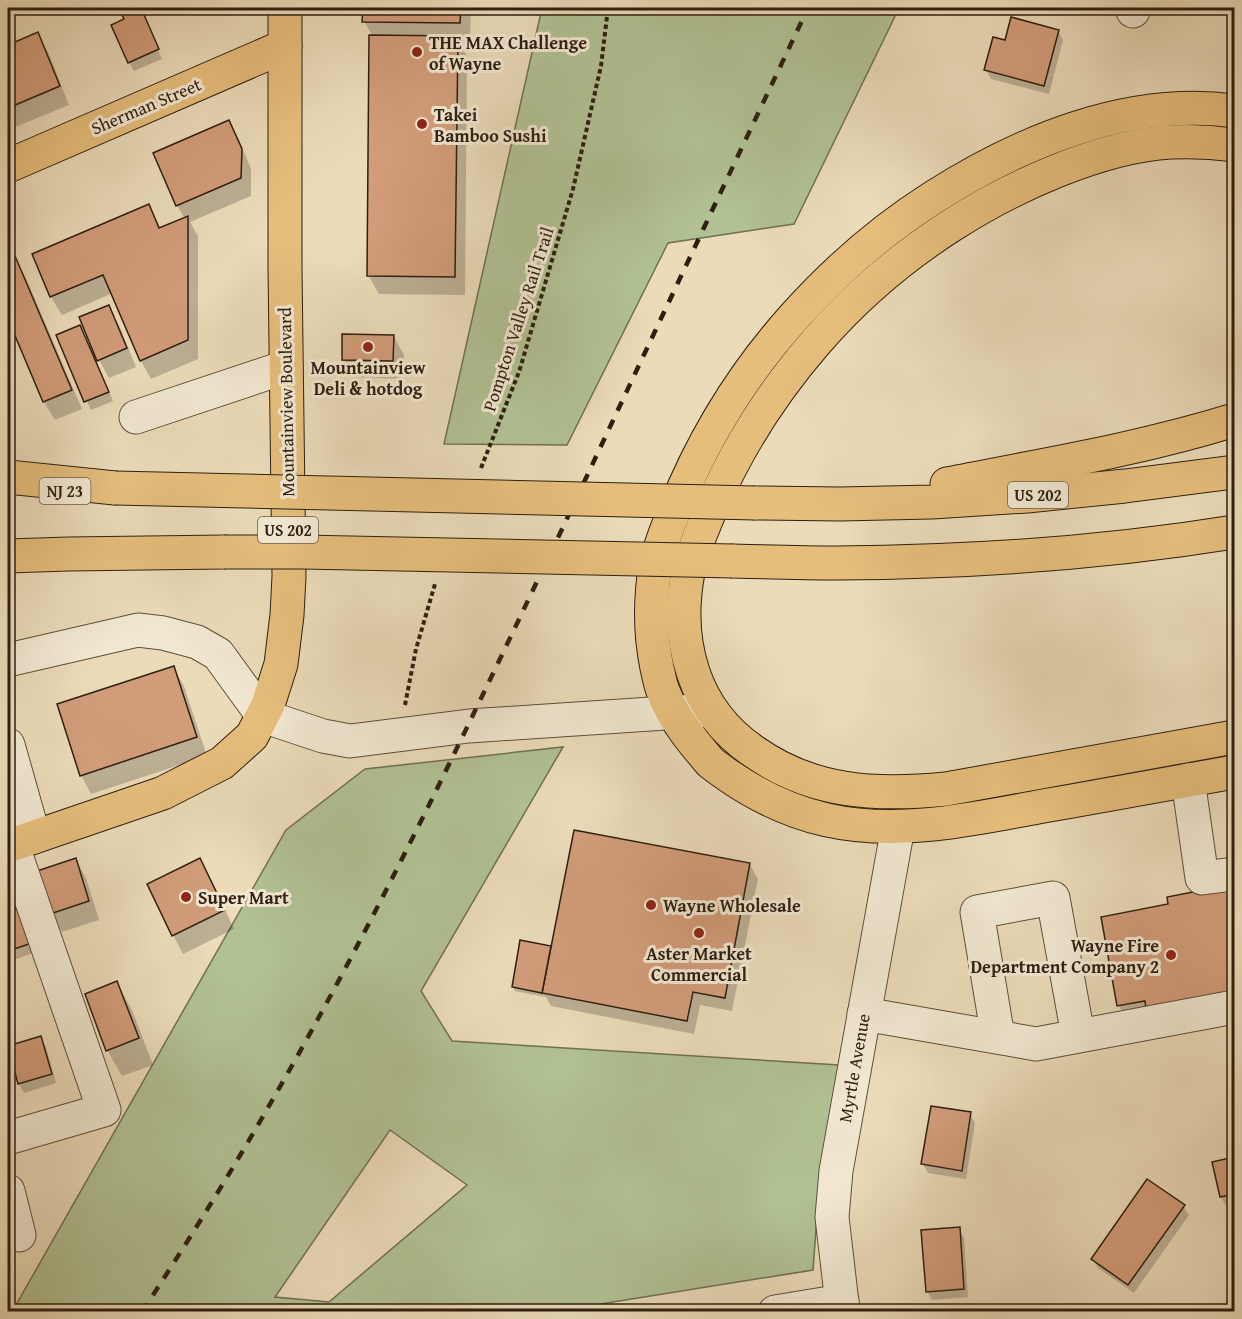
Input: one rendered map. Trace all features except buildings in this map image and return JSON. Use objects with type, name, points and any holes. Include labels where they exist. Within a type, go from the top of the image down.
[{"type":"main road","name":"Mountainview Boulevard","points":[[18,842],[163,793],[222,763],[252,736],[268,705],[280,664],[287,615],[289,576],[285,8]]},
{"type":"main road","name":"Sherman Street","points":[[8,166],[285,46]]},
{"type":"main road","points":[[1234,111],[1214,108],[1167,108],[1122,115],[1029,146],[934,196],[892,226],[856,256],[821,289],[762,355],[716,423],[681,493],[668,526],[656,564],[651,606],[652,646],[662,689],[683,729],[712,764],[750,791],[788,808],[827,820],[898,827],[951,823],[1234,772]]},
{"type":"main road","points":[[1234,145],[1212,142],[1169,142],[1129,148],[1042,177],[952,225],[912,253],[878,281],[816,342],[789,375],[745,440],[726,476],[699,538],[688,571],[684,607],[686,642],[693,677],[711,710],[735,739],[767,761],[800,776],[835,787],[908,793],[946,789],[1234,737]]},
{"type":"main road","points":[[840,504],[1089,456],[1149,443],[1234,420]]},
{"type":"main road","name":"US 202","points":[[115,488],[840,504],[932,502],[1027,496],[1234,472]]},
{"type":"main road","name":"NJ 23","points":[[11,486],[115,488]]},
{"type":"main road","name":"US 202","points":[[8,556],[314,552],[837,563],[935,561],[1035,555],[1234,532]]},
{"type":"street","points":[[136,417],[286,367]]},
{"type":"street","points":[[8,660],[138,630],[163,633],[196,642],[218,654],[263,716],[323,736],[350,741],[469,726],[711,710]]},
{"type":"street","points":[[8,745],[18,842],[104,1110],[8,1138]]},
{"type":"street","points":[[1188,780],[1202,878],[1234,874]]},
{"type":"street","name":"Myrtle Avenue","points":[[842,1306],[832,1217],[836,1171],[898,827]]},
{"type":"street","points":[[998,1037],[977,912],[1053,898],[1078,1035]]},
{"type":"street","points":[[864,1014],[1036,1044],[1234,1007]]},
{"type":"street","points":[[8,1191],[19,1235]]},
{"type":"street","points":[[775,1311],[842,1306]]},
{"type":"path","name":"Pompton Valley Rail Trail","points":[[481,468],[519,372],[573,189],[601,66],[608,8]]},
{"type":"path","points":[[399,735],[416,649],[438,575]]},
{"type":"green space","points":[[542,8],[899,8],[794,224],[668,243],[567,445],[444,444]]},
{"type":"green space","points":[[563,747],[421,991],[452,1041],[839,1065],[820,1176],[813,1270],[557,1311],[12,1312],[286,830],[365,769]],"holes":[[[390,1130],[467,1185],[329,1302],[275,1297]]]},
{"type":"railway","points":[[142,1312],[206,1212],[266,1111],[384,895],[528,601],[808,8]]},
{"type":"place","name":"THE MAX Challenge of Wayne","points":[[417,52]]},
{"type":"place","name":"Takei Bamboo Sushi","points":[[422,124]]},
{"type":"place","name":"Mountainview Deli & hotdog","points":[[368,347]]},
{"type":"place","name":"Super Mart","points":[[186,897]]},
{"type":"place","name":"Wayne Wholesale","points":[[651,905]]},
{"type":"place","name":"Aster Market Commercial","points":[[699,933]]},
{"type":"place","name":"Wayne Fire Department Company 2","points":[[1171,955]]}]
